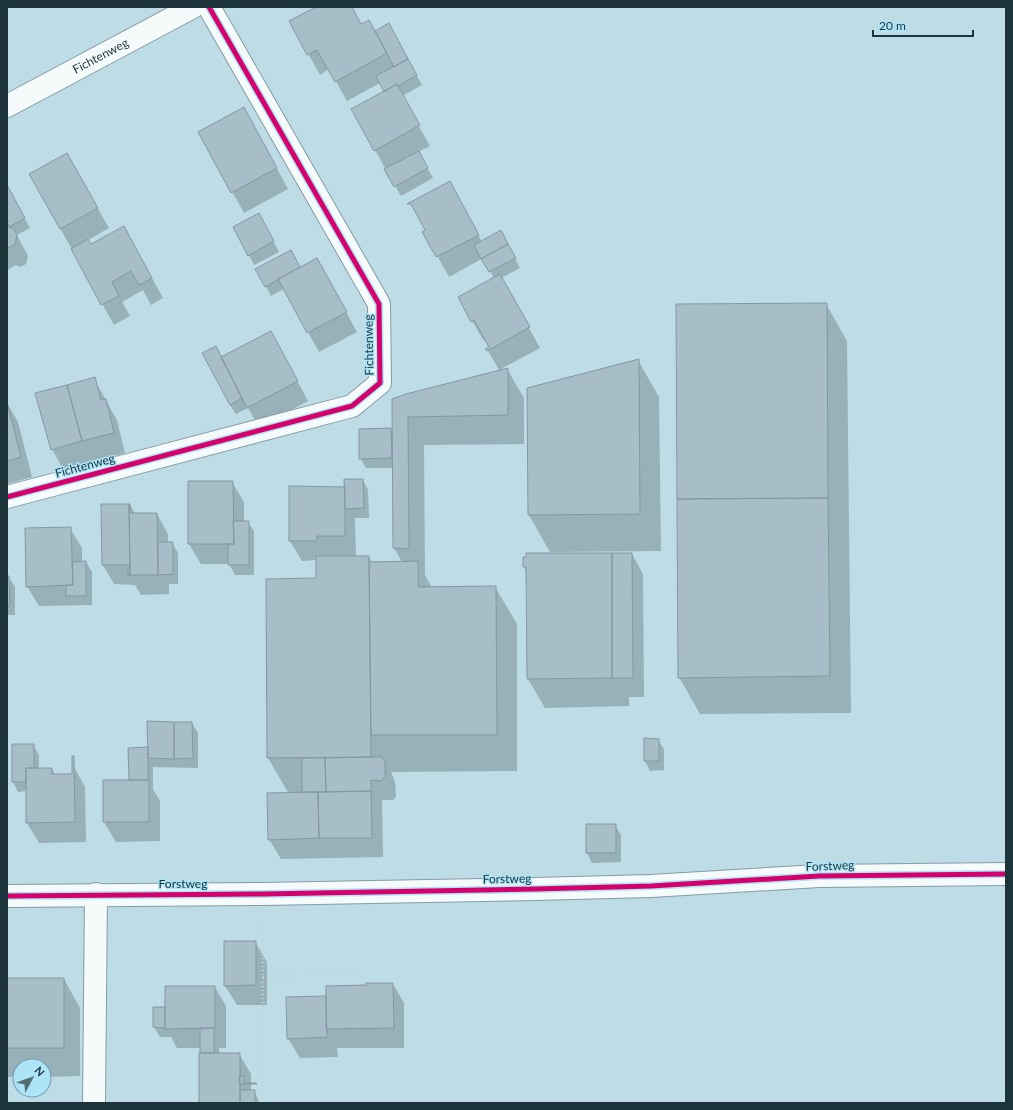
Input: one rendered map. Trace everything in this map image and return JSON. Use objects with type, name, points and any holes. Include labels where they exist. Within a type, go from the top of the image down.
[{"type":"street","name":"Fichtenweg","points":[[7,106],[194,7]]},
{"type":"street","name":"Fichtenweg","points":[[7,497],[352,406],[380,383],[379,304],[209,7]]},
{"type":"street","name":"Forstweg","points":[[7,896],[96,894],[263,894],[651,886],[819,876],[1006,874]]},
{"type":"street","points":[[94,1103],[96,894]]},
{"type":"path","points":[[263,894],[263,1103]]},
{"type":"path","points":[[263,977],[357,973]]},
{"type":"building","points":[[316,7],[352,7],[361,24],[369,20],[387,53],[335,82],[317,50],[307,55],[289,21]]},
{"type":"building","points":[[389,23],[408,59],[394,67],[375,31]]},
{"type":"building","points":[[408,59],[417,75],[384,92],[376,76]]},
{"type":"building","points":[[397,84],[420,125],[374,151],[351,109]]},
{"type":"building","points":[[244,107],[277,168],[231,193],[198,132]]},
{"type":"building","points":[[419,151],[428,168],[394,187],[384,169]]},
{"type":"building","points":[[67,153],[98,208],[60,229],[29,174]]},
{"type":"building","points":[[450,181],[479,235],[436,257],[422,232],[425,230],[411,204],[407,204]]},
{"type":"building","points":[[7,185],[25,218],[9,227],[7,223]]},
{"type":"building","points":[[259,213],[274,241],[248,256],[233,227]]},
{"type":"building","points":[[7,223],[10,228],[14,229],[17,235],[15,244],[9,248],[7,247]]},
{"type":"building","points":[[124,226],[152,278],[139,285],[131,271],[112,282],[119,296],[101,305],[71,249],[88,239],[91,244]]},
{"type":"building","points":[[501,230],[508,244],[481,259],[474,245]]},
{"type":"building","points":[[508,244],[516,258],[489,272],[481,259]]},
{"type":"building","points":[[291,250],[300,267],[265,287],[255,269]]},
{"type":"building","points":[[317,258],[347,312],[307,333],[278,279]]},
{"type":"building","points":[[500,274],[530,327],[487,351],[485,349],[489,347],[474,320],[471,322],[458,297]]},
{"type":"building","points":[[827,303],[828,498],[677,499],[676,304]]},
{"type":"building","points":[[271,331],[298,381],[247,408],[221,357]]},
{"type":"building","points":[[216,346],[242,398],[230,405],[202,353]]},
{"type":"building","points":[[639,359],[640,514],[528,515],[527,388]]},
{"type":"building","points":[[508,368],[508,415],[408,417],[409,549],[393,548],[392,399],[406,394]]},
{"type":"building","points":[[95,377],[101,400],[106,399],[114,433],[82,441],[67,385]]},
{"type":"building","points":[[67,385],[82,441],[51,450],[35,393]]},
{"type":"building","points":[[7,402],[21,457],[7,461]]},
{"type":"building","points":[[391,428],[392,458],[359,459],[359,429]]},
{"type":"building","points":[[344,479],[363,479],[364,508],[345,509]]},
{"type":"building","points":[[188,481],[233,481],[234,544],[188,544]]},
{"type":"building","points":[[289,486],[345,487],[345,536],[317,536],[317,541],[289,541]]},
{"type":"building","points":[[828,498],[830,676],[678,678],[677,499]]},
{"type":"building","points":[[101,504],[129,504],[130,575],[128,575],[128,565],[102,565]]},
{"type":"building","points":[[129,504],[130,513],[157,513],[158,575],[130,575]]},
{"type":"building","points":[[233,521],[249,521],[249,565],[228,565],[228,544],[234,544]]},
{"type":"building","points":[[71,527],[73,585],[26,587],[25,528]]},
{"type":"building","points":[[158,542],[173,542],[173,574],[158,575]]},
{"type":"building","points":[[526,553],[612,553],[612,678],[527,679],[526,567],[523,567],[523,557],[526,557]]},
{"type":"building","points":[[612,553],[632,553],[633,678],[612,678]]},
{"type":"building","points":[[316,556],[369,556],[371,757],[267,758],[266,579],[316,578]]},
{"type":"building","points":[[86,561],[86,596],[66,596],[66,585],[73,585],[72,562]]},
{"type":"building","points":[[418,561],[418,587],[496,586],[497,735],[371,735],[369,562]]},
{"type":"building","points":[[7,576],[9,576],[10,605],[7,605]]},
{"type":"building","points":[[147,721],[174,722],[174,759],[148,758]]},
{"type":"building","points":[[174,722],[192,722],[193,758],[174,759]]},
{"type":"building","points":[[644,738],[659,739],[659,761],[644,761]]},
{"type":"building","points":[[12,744],[34,744],[34,768],[26,768],[26,782],[12,782]]},
{"type":"building","points":[[148,747],[148,780],[129,780],[128,748]]},
{"type":"building","points":[[72,756],[74,756],[75,822],[26,823],[26,768],[52,768],[52,774],[72,774]]},
{"type":"building","points":[[381,757],[385,761],[385,777],[381,781],[371,780],[371,791],[326,792],[325,758]]},
{"type":"building","points":[[302,758],[325,758],[326,792],[302,792]]},
{"type":"building","points":[[103,780],[149,780],[149,822],[103,822]]},
{"type":"building","points":[[371,791],[372,838],[319,838],[318,792]]},
{"type":"building","points":[[318,792],[319,838],[268,840],[267,793]]},
{"type":"building","points":[[586,824],[616,824],[616,853],[586,853]]},
{"type":"building","points":[[224,941],[256,941],[256,985],[224,986]]},
{"type":"building","points":[[7,978],[64,978],[64,1048],[7,1048]]},
{"type":"building","points":[[366,983],[393,983],[394,1028],[326,1029],[326,986],[366,985]]},
{"type":"building","points":[[165,986],[215,986],[215,1028],[165,1029]]},
{"type":"building","points":[[326,996],[327,1037],[287,1039],[286,997]]},
{"type":"building","points":[[153,1007],[165,1007],[165,1028],[153,1027]]},
{"type":"building","points":[[200,1028],[214,1028],[214,1053],[200,1053]]},
{"type":"building","points":[[199,1053],[240,1053],[240,1103],[199,1103]]},
{"type":"building","points":[[239,1076],[244,1076],[244,1083],[257,1084],[240,1084]]},
{"type":"building","points":[[240,1090],[255,1090],[255,1103],[240,1103]]},
{"type":"cycle path","points":[[7,497],[352,406],[380,383],[379,304],[209,7]]},
{"type":"cycle path","points":[[7,896],[263,894],[535,889],[651,886],[819,876],[1006,874]]}]
